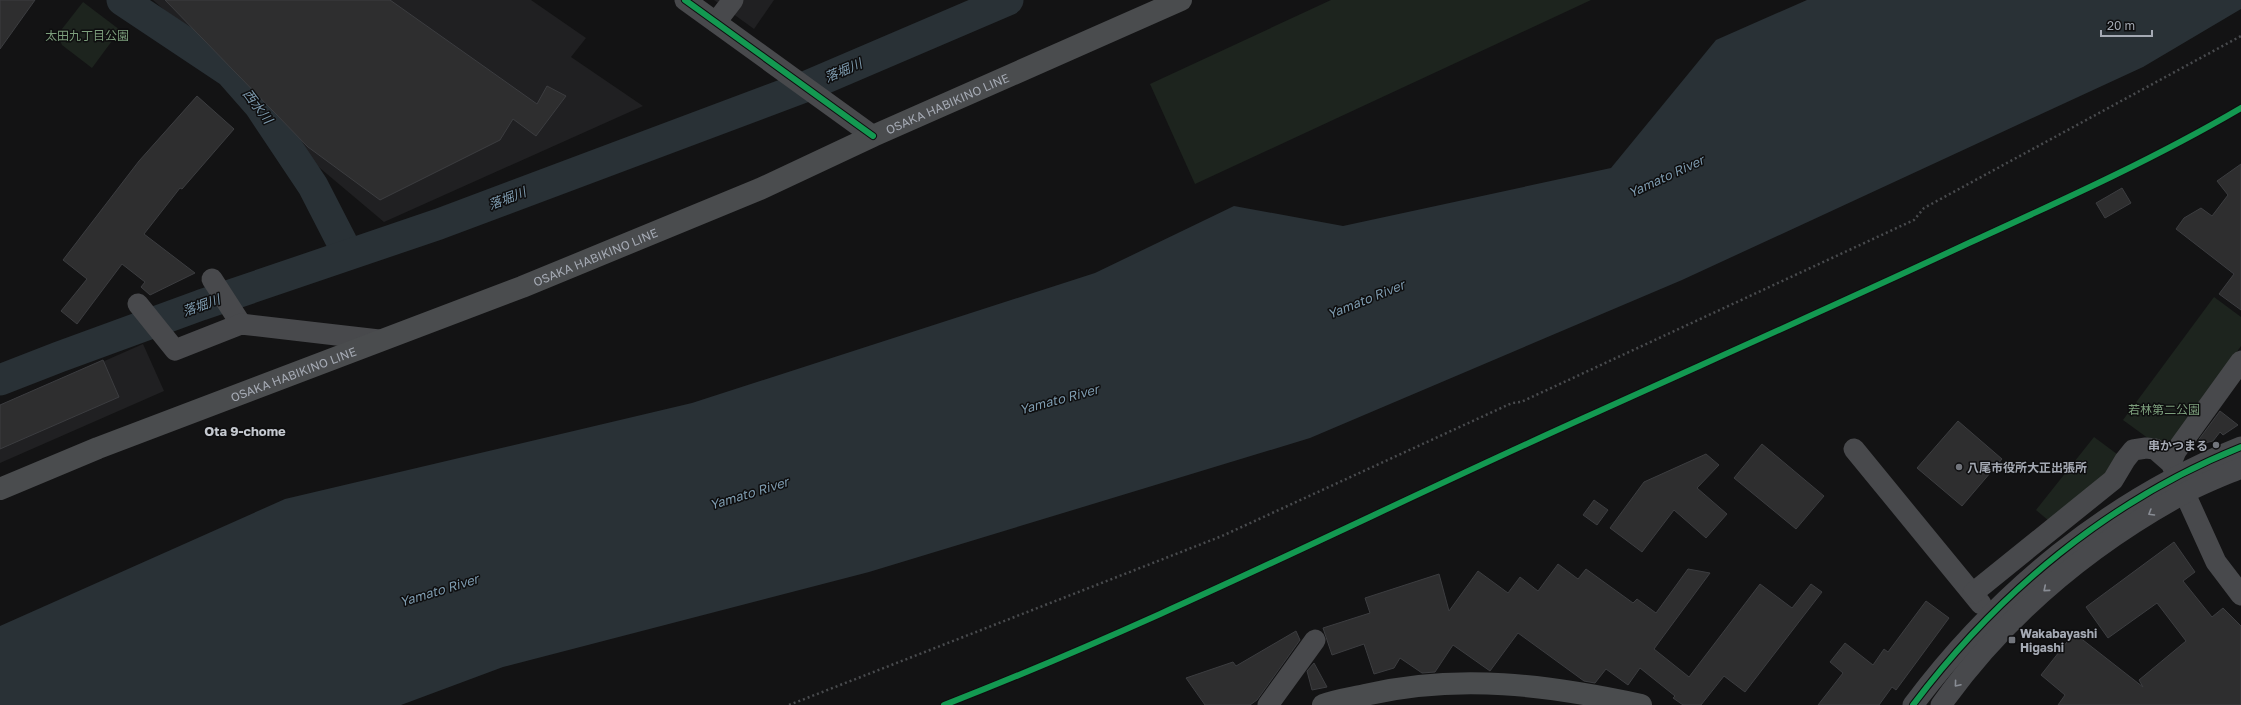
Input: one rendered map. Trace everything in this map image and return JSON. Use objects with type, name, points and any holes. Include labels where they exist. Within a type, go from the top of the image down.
[{"type":"main road","name":"OSAKA HABIKINO LINE","points":[[0,489],[98,448],[379,340],[522,287],[760,190],[873,136],[1181,0]]},
{"type":"main road","points":[[1323,705],[1391,689],[1467,682],[1532,685],[1582,699],[1633,704]]},
{"type":"street","points":[[685,0],[873,136]]},
{"type":"street","points":[[716,22],[732,0]]},
{"type":"street","points":[[212,278],[241,324]]},
{"type":"street","points":[[138,304],[175,350],[241,324],[379,340]]},
{"type":"street","points":[[2177,477],[2176,451],[2241,362]]},
{"type":"street","points":[[1912,705],[1940,669],[1990,616],[2039,568],[2098,523],[2177,477],[2241,446]]},
{"type":"street","points":[[1973,593],[2113,480],[2133,450],[2146,448],[2155,449],[2177,477],[2216,562],[2241,595]]},
{"type":"street","points":[[1854,449],[1973,593],[1990,616]]},
{"type":"street","points":[[1941,705],[2002,631],[2033,600],[2078,562],[2131,524],[2177,477],[2241,468]]},
{"type":"street","points":[[1268,705],[1315,640]]},
{"type":"path","points":[[789,705],[1222,536],[1512,403],[1521,402],[1535,396],[1914,220],[1924,208],[2241,36]]},
{"type":"path","points":[[944,705],[1035,670],[1530,442],[1839,304],[2105,181],[2241,108]]},
{"type":"shaded area","points":[[153,0],[531,0],[586,38],[571,57],[643,106],[384,222],[308,158],[231,70]]},
{"type":"shaded area","points":[[714,0],[774,0],[754,29]]},
{"type":"shaded area","points":[[143,344],[164,391],[0,463],[0,407]]},
{"type":"green space","points":[[1331,0],[1591,0],[1195,184],[1150,84]]},
{"type":"green space","name":"太田九丁目公園","points":[[83,2],[120,30],[92,68],[62,45],[59,38],[62,29]]},
{"type":"green space","name":"若林第二公園","points":[[2214,297],[2241,317],[2241,346],[2167,452],[2123,420]]},
{"type":"green space","points":[[2094,437],[2125,460],[2055,526],[2036,510]]},
{"type":"water","name":"Yamato River","points":[[1807,0],[2241,0],[2241,9],[2143,67],[1682,280],[1310,438],[869,572],[503,667],[401,705],[0,705],[0,626],[285,499],[692,403],[1095,273],[1234,206],[1343,226],[1611,168],[1716,40]]},
{"type":"building","points":[[0,0],[35,0],[0,49]]},
{"type":"building","points":[[165,0],[390,0],[537,104],[547,86],[566,96],[536,136],[513,119],[500,140],[380,200],[308,147]]},
{"type":"building","points":[[197,96],[234,129],[182,189],[180,188],[144,234],[195,273],[150,295],[141,287],[145,282],[122,264],[77,324],[61,311],[87,279],[63,260],[139,161]]},
{"type":"building","points":[[2241,164],[2241,310],[2219,294],[2234,274],[2176,229],[2184,218],[2201,208],[2212,216],[2228,195],[2217,181]]},
{"type":"building","points":[[2122,188],[2131,203],[2105,218],[2096,203]]},
{"type":"building","points":[[103,360],[119,397],[0,449],[0,405]]},
{"type":"building","points":[[2220,411],[2238,425],[2223,435],[2220,432],[2213,441],[2201,444],[2197,442]]},
{"type":"building","name":"八尾市役所大正出張所","points":[[1958,421],[2002,459],[1962,506],[1917,468]]},
{"type":"building","points":[[1762,444],[1824,496],[1796,529],[1734,478]]},
{"type":"building","points":[[1706,454],[1719,465],[1697,488],[1727,514],[1706,538],[1674,510],[1642,552],[1610,528],[1644,482]]},
{"type":"building","points":[[1594,500],[1608,510],[1597,525],[1583,515]]},
{"type":"building","points":[[2174,542],[2195,572],[2183,581],[2212,617],[2223,608],[2241,626],[2241,705],[2058,705],[2065,695],[2041,675],[2074,633],[2143,687],[2139,680],[2186,641],[2157,603],[2108,638],[2086,607]]},
{"type":"building","points":[[1558,564],[1578,579],[1586,569],[1633,603],[1637,599],[1656,613],[1688,569],[1710,573],[1654,649],[1689,677],[1760,584],[1792,608],[1811,584],[1822,592],[1745,692],[1724,676],[1701,705],[1683,705],[1673,698],[1675,696],[1640,668],[1628,685],[1606,669],[1595,683],[1584,681],[1518,633],[1490,671],[1453,645],[1435,672],[1422,673],[1400,658],[1394,668],[1374,674],[1364,644],[1332,655],[1323,628],[1370,613],[1365,598],[1439,574],[1449,611],[1478,571],[1508,593],[1520,577],[1538,591]]},
{"type":"building","points":[[1926,601],[1949,618],[1896,690],[1892,687],[1879,705],[1818,705],[1843,673],[1830,662],[1845,643],[1873,665],[1884,649],[1888,652]]},
{"type":"building","points":[[1296,631],[1300,640],[1257,700],[1250,705],[1205,705],[1186,678],[1233,662],[1236,666]]},
{"type":"building","points":[[1314,663],[1327,687],[1312,690],[1307,671]]},
{"type":"waterway","name":"西水川","points":[[122,0],[230,72],[259,105],[313,186],[348,254]]},
{"type":"waterway","name":"落堀川","points":[[0,380],[201,305],[439,224],[807,86],[1008,0]]},
{"type":"cycle path","points":[[685,0],[873,136]]},
{"type":"cycle path","points":[[944,705],[1107,638],[1187,602],[1506,453],[2040,211],[2142,162],[2241,108]]},
{"type":"cycle path","points":[[1913,705],[1946,664],[1982,624],[2019,588],[2059,554],[2102,522],[2146,494],[2192,469],[2241,447]]},
{"type":"place","name":"串かつまる","points":[[2216,445]]},
{"type":"place","name":"八尾市役所大正出張所","points":[[1959,467]]},
{"type":"place","name":"Wakabayashi Higashi","points":[[2012,640]]},
{"type":"district","name":"Ota 9-chome","points":[[245,431]]}]
